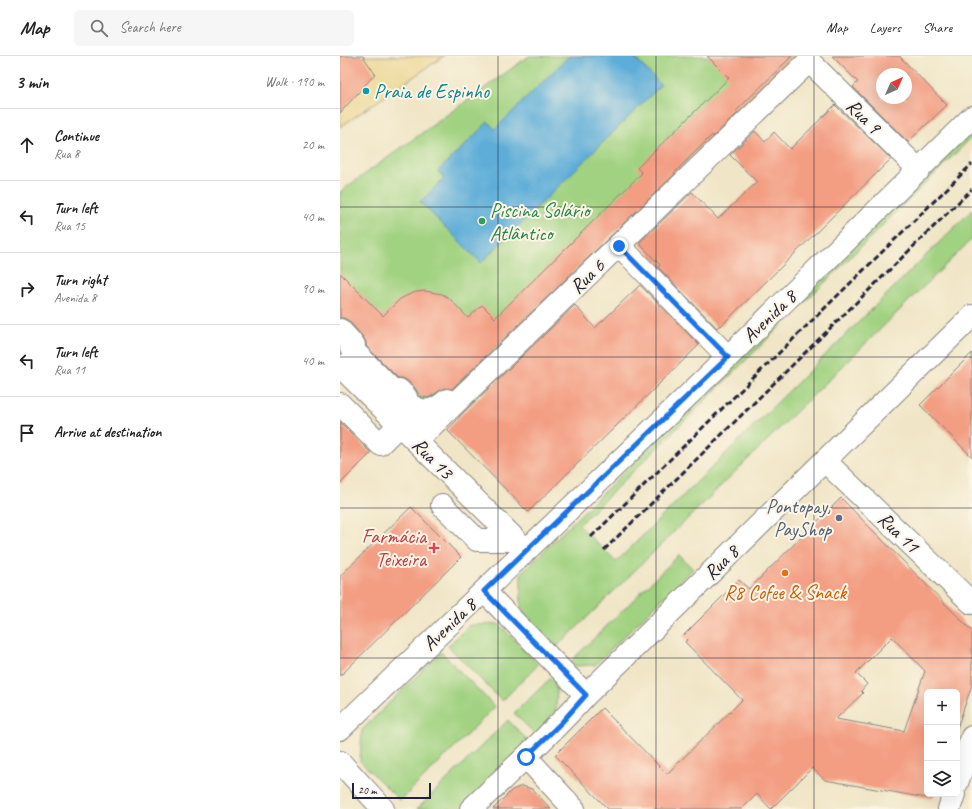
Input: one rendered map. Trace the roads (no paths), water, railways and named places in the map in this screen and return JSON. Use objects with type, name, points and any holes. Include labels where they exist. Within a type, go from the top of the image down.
[{"type":"street","name":"Rua 9","points":[[809,61],[919,170]]},
{"type":"street","name":"Rua 6","points":[[416,442],[809,61]]},
{"type":"street","name":"Avenida 8","points":[[340,729],[484,591],[521,545],[728,357],[972,118]]},
{"type":"street","points":[[619,246],[728,357]]},
{"type":"street","name":"Rua 8","points":[[471,809],[562,722],[586,695],[972,316]]},
{"type":"street","points":[[340,330],[354,344],[351,348],[395,394],[399,390],[406,397],[403,399],[409,405],[417,409],[425,410],[434,409],[442,405],[447,400],[450,403],[424,428],[410,414],[380,444],[340,404]]},
{"type":"street","name":"Rua 13","points":[[340,366],[521,545]]},
{"type":"street","name":"Rua 11","points":[[825,461],[972,603]]},
{"type":"street","points":[[442,505],[477,540],[521,545]]},
{"type":"street","points":[[484,591],[586,695]]},
{"type":"street","points":[[960,774],[972,737]]},
{"type":"street","points":[[526,757],[574,809]]},
{"type":"street","points":[[340,762],[383,809]]},
{"type":"street","points":[[949,809],[953,797]]},
{"type":"water","points":[[569,56],[633,56],[661,85],[481,263],[420,202],[444,178],[438,171],[488,122],[495,129]]},
{"type":"railway","points":[[591,537],[972,164]]},
{"type":"railway","points":[[604,550],[972,189]]},
{"type":"place","name":"Praia de Espinho","points":[[366,91]]},
{"type":"place","name":"Piscina Solário Atlântico","points":[[482,221]]},
{"type":"place","name":"Pontopay, PayShop","points":[[839,518]]},
{"type":"place","name":"Farmácia Teixeira","points":[[434,548]]},
{"type":"place","name":"R8 Cofee & Snack","points":[[785,573]]}]
